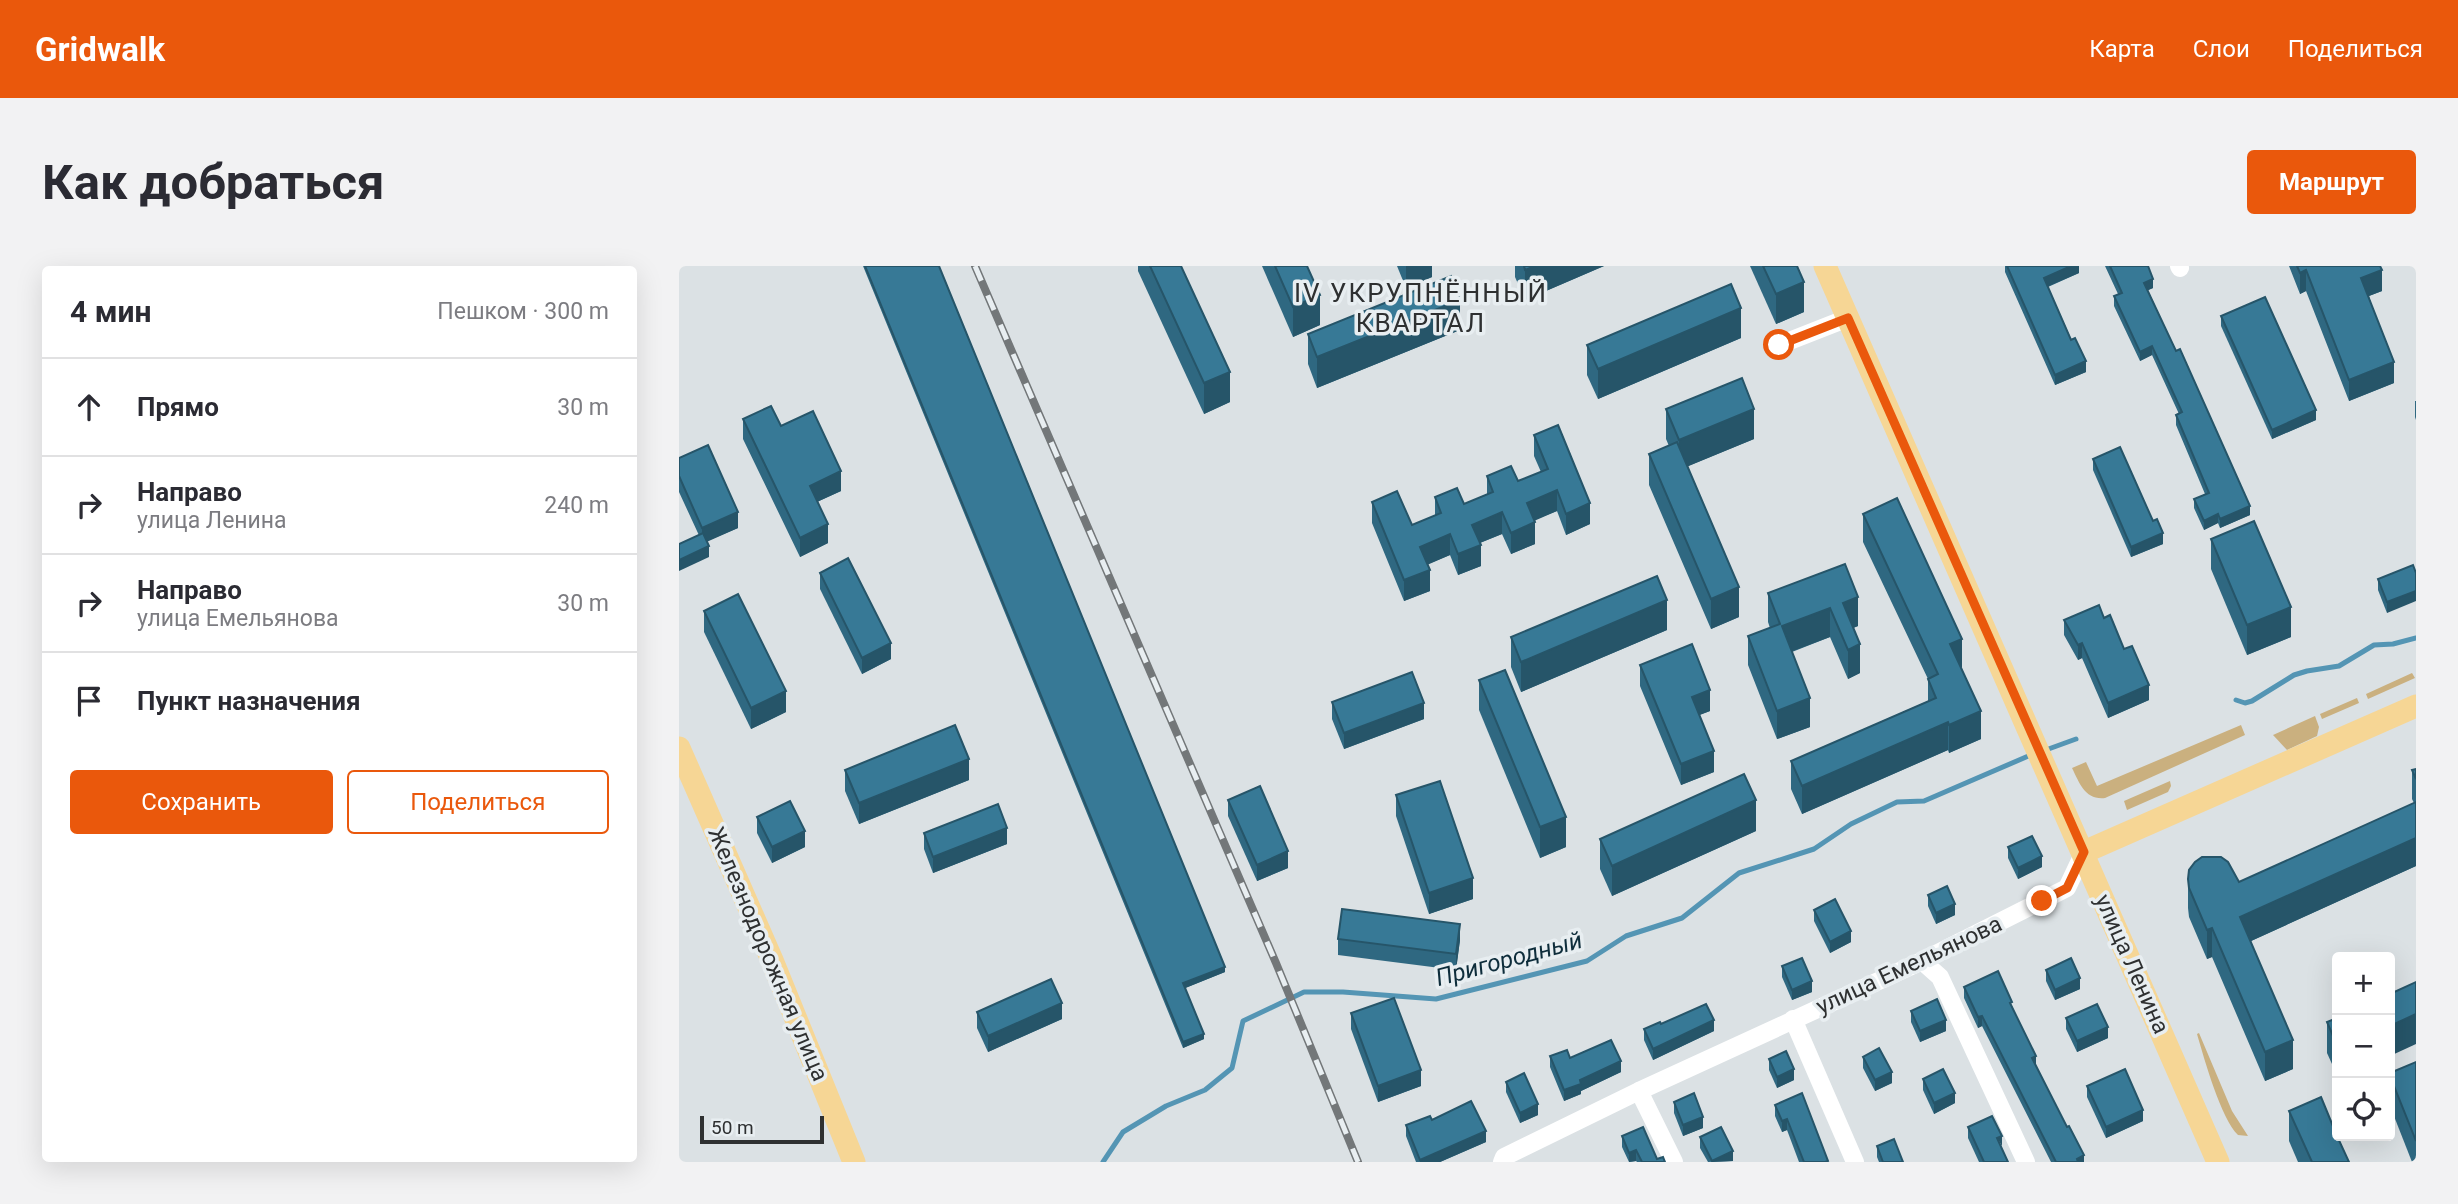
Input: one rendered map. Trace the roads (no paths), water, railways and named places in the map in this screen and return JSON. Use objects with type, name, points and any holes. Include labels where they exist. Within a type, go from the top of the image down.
[{"type":"main road","name":"улица Ленина","points":[[1825,266],[2218,1162]]},
{"type":"main road","points":[[2084,852],[2416,705]]},
{"type":"main road","name":"Железнодорожная улица","points":[[679,748],[772,960],[855,1162]]},
{"type":"street","points":[[1779,345],[1848,318]]},
{"type":"street","name":"улица Емельянова","points":[[1502,1162],[1504,1157],[1639,1091],[1922,961],[2067,888],[2084,852]]},
{"type":"street","points":[[1922,961],[1940,977],[2026,1162]]},
{"type":"street","points":[[1793,1019],[1855,1162]]},
{"type":"street","points":[[1639,1091],[1674,1162]]},
{"type":"waterway","name":"Пригородный","points":[[2236,700],[2245,703],[2252,701],[2294,675],[2339,666],[2374,645],[2393,644],[2416,638]]},
{"type":"waterway","name":"Пригородный","points":[[2043,751],[2076,739]]},
{"type":"waterway","name":"Пригородный","points":[[1103,1162],[1123,1132],[1166,1106],[1205,1090],[1232,1068],[1243,1021],[1304,992],[1436,999],[1587,961],[1626,936],[1682,918],[1739,873],[1814,849],[1851,824],[1897,802],[1924,801],[2033,754]]},
{"type":"railway","points":[[975,266],[1276,963],[1358,1162]]},
{"type":"district","name":"IV УКРУПНЁННЫЙ КВАРТАЛ","points":[[1421,308]]}]
